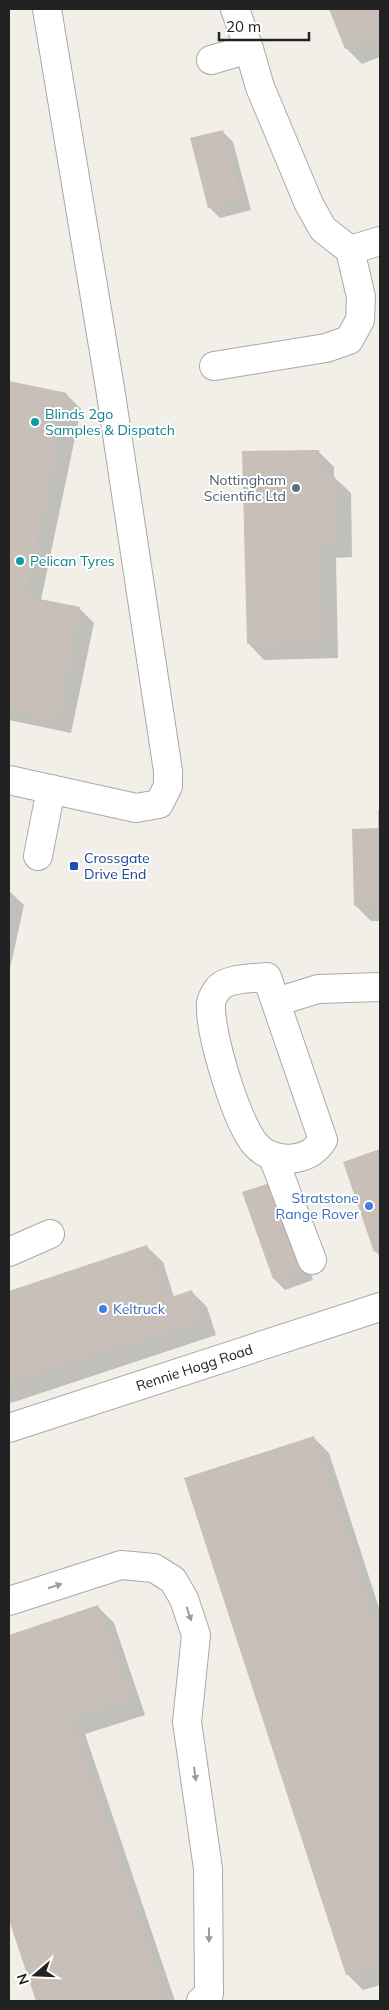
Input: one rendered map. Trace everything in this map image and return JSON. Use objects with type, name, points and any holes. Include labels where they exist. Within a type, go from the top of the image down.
[{"type":"street","points":[[9,780],[136,808],[159,804],[168,786],[168,771],[110,388],[47,9]]},
{"type":"street","points":[[214,366],[326,348],[349,340],[360,320],[362,297],[350,250],[323,229],[309,204],[260,87],[235,9]]},
{"type":"street","points":[[210,60],[249,49]]},
{"type":"street","points":[[350,250],[380,241]]},
{"type":"street","points":[[38,856],[51,789]]},
{"type":"street","points":[[268,977],[323,1140],[317,1150],[305,1156],[290,1160],[273,1157],[256,1146],[244,1128],[213,1033],[211,1001],[218,988],[236,980],[268,977]]},
{"type":"street","points":[[276,1002],[318,989],[380,987]]},
{"type":"street","points":[[273,1157],[312,1260]]},
{"type":"street","points":[[9,1252],[50,1234]]},
{"type":"street","name":"Rennie Hogg Road","points":[[9,1428],[380,1307]]},
{"type":"street","points":[[9,1601],[121,1565],[154,1568],[173,1580],[184,1599],[196,1635],[187,1722],[208,1869],[209,1994],[202,2001]]},
{"type":"building","points":[[329,9],[380,9],[380,35],[345,49]]},
{"type":"building","points":[[223,130],[241,199],[208,208],[190,138]]},
{"type":"building","points":[[9,381],[67,393],[25,596],[80,607],[57,720],[9,710]]},
{"type":"building","points":[[319,450],[319,476],[335,476],[336,507],[336,542],[320,542],[322,642],[247,644],[242,451]]},
{"type":"building","points":[[378,810],[380,810],[380,905],[354,906],[352,829],[378,828]]},
{"type":"building","name":"Stratstone Range Rover","points":[[380,1149],[380,1250],[374,1252],[343,1162]]},
{"type":"building","points":[[273,1182],[303,1269],[273,1279],[242,1192]]},
{"type":"building","name":"Keltruck","points":[[147,1245],[165,1299],[192,1290],[201,1319],[9,1382],[9,1291]]},
{"type":"building","points":[[314,1436],[380,1642],[380,1964],[346,1975],[184,1478]]},
{"type":"building","points":[[98,1605],[129,1699],[70,1718],[164,1997],[152,2001],[36,2001],[9,1920],[9,1635]]},
{"type":"place","name":"Blinds 2go Samples & Dispatch","points":[[35,422]]},
{"type":"place","name":"Nottingham Scientific Ltd","points":[[296,488]]},
{"type":"place","name":"Pelican Tyres","points":[[20,561]]},
{"type":"place","name":"Crossgate Drive End","points":[[74,866]]},
{"type":"place","name":"Stratstone Range Rover","points":[[369,1206]]},
{"type":"place","name":"Keltruck","points":[[103,1309]]}]
